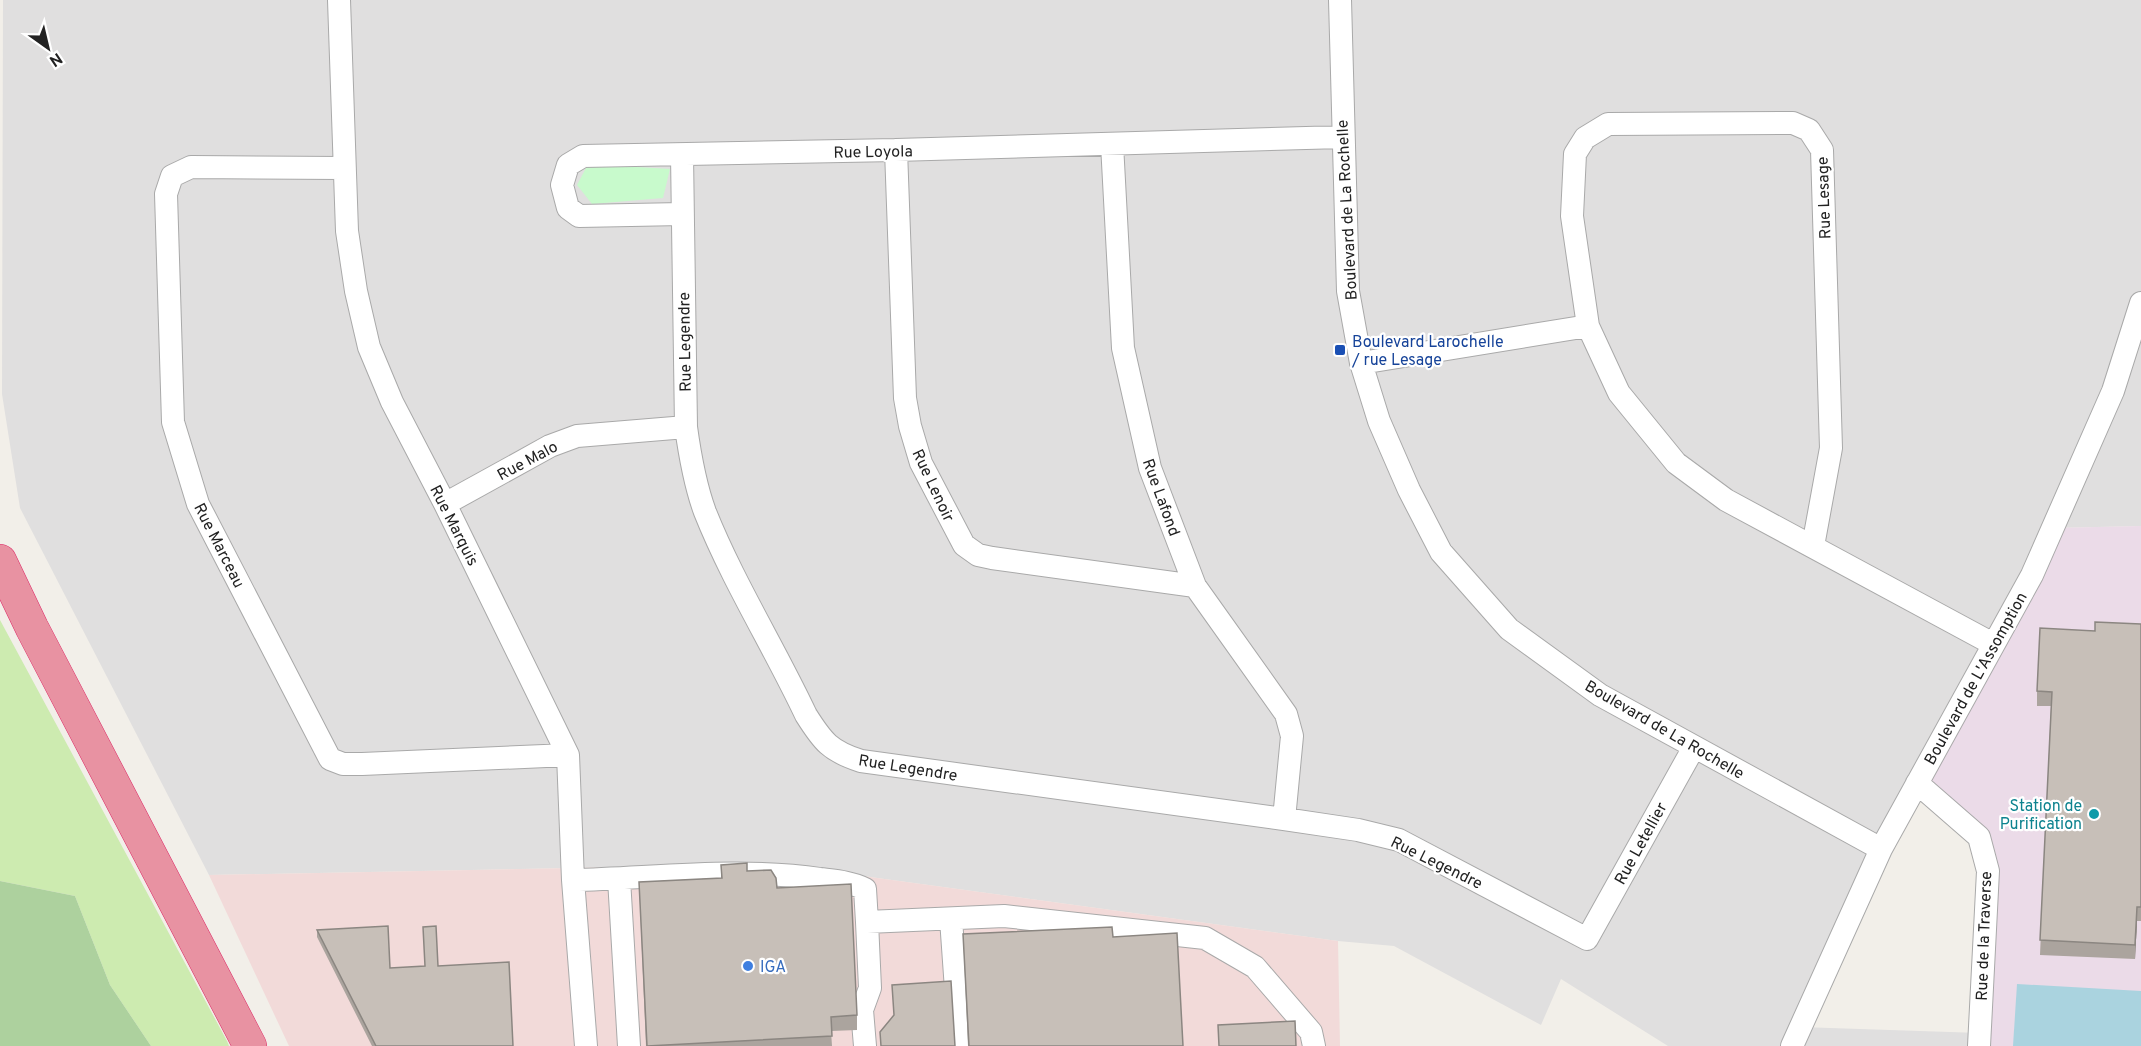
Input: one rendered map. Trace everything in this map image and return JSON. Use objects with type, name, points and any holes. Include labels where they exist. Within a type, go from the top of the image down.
[{"type":"highway","points":[[0,561],[32,628],[250,1046]]},
{"type":"street","name":"Rue Marquis","points":[[339,0],[343,168],[349,241],[356,291],[369,347],[392,402],[445,504],[568,755],[573,880],[586,1046]]},
{"type":"street","name":"Boulevard de La Rochelle","points":[[1340,0],[1348,291],[1361,363],[1379,421],[1409,490],[1441,552],[1509,629],[1600,695],[1881,849]]},
{"type":"street","name":"Rue Lesage","points":[[1813,546],[1831,448],[1822,150],[1809,130],[1793,123],[1608,124],[1585,138],[1575,154],[1572,216],[1588,326],[1619,393],[1676,463],[1726,500],[1993,644]]},
{"type":"street","name":"Rue Loyola","points":[[681,214],[579,216],[568,208],[562,185],[568,165],[583,156],[896,150],[1342,136]]},
{"type":"street","name":"Rue Lafond","points":[[1112,144],[1123,348],[1150,468],[1195,586],[1286,714],[1292,736],[1284,819]]},
{"type":"street","name":"Rue Lenoir","points":[[896,150],[905,398],[921,463],[964,545],[978,555],[992,558],[1195,586]]},
{"type":"street","name":"Rue Legendre","points":[[682,155],[681,214],[686,427],[692,469],[720,547],[806,715],[822,741],[838,754],[861,761],[1284,819],[1358,830],[1399,840],[1587,939]]},
{"type":"street","name":"Rue Marceau","points":[[343,168],[192,167],[172,176],[166,194],[173,422],[198,504],[330,759],[343,764],[362,764],[568,755]]},
{"type":"street","name":"Boulevard de L'Assomption","points":[[1792,1046],[1881,849],[2032,575],[2113,391],[2141,303]]},
{"type":"street","points":[[1361,363],[1588,326]]},
{"type":"street","name":"Rue Malo","points":[[445,504],[550,446],[577,436],[686,427]]},
{"type":"street","name":"Rue Letellier","points":[[1587,939],[1694,747]]},
{"type":"street","name":"Rue de la Traverse","points":[[1917,783],[1979,837],[1988,871],[1979,1046]]},
{"type":"street","points":[[573,880],[745,873],[792,875],[854,884],[864,890],[867,922],[870,988],[862,1010],[865,1046]]},
{"type":"street","points":[[619,879],[629,1046]]},
{"type":"street","points":[[867,922],[1004,916],[1205,938],[1255,967],[1311,1032],[1314,1046]]},
{"type":"street","points":[[951,919],[960,1046]]},
{"type":"shaded area","points":[[3,0],[2141,0],[2141,526],[2053,528],[1800,1027],[1980,1033],[1979,1046],[1668,1046],[1561,979],[1541,1025],[1394,946],[1338,941],[775,864],[209,875],[20,508],[2,394]]},
{"type":"shaded area","points":[[2141,526],[2141,1046],[1976,1046],[1979,837],[1917,783],[2053,528]]},
{"type":"shaded area","points":[[775,864],[1338,941],[1340,1046],[289,1046],[209,875]]},
{"type":"green space","points":[[588,164],[670,169],[663,198],[592,204],[577,185]]},
{"type":"green space","points":[[0,620],[229,1046],[151,1046],[110,985],[75,896],[0,881]]},
{"type":"green space","points":[[0,881],[75,896],[110,985],[151,1046],[0,1046]]},
{"type":"water","points":[[2017,984],[2141,991],[2141,1046],[2013,1046]]},
{"type":"building","name":"Station de Purification","points":[[2095,622],[2141,624],[2141,907],[2137,907],[2135,945],[2040,940],[2052,692],[2037,691],[2040,628],[2095,631]]},
{"type":"building","name":"IGA","points":[[747,863],[747,871],[771,870],[776,878],[777,888],[851,884],[857,1015],[831,1017],[832,1036],[647,1046],[639,882],[722,878],[721,865]]},
{"type":"building","points":[[388,926],[390,968],[425,966],[423,927],[436,926],[438,966],[509,962],[513,1046],[376,1046],[317,930]]},
{"type":"building","points":[[1112,927],[1113,937],[1177,933],[1183,1046],[969,1046],[963,934]]},
{"type":"building","points":[[951,981],[955,1046],[881,1046],[880,1032],[894,1015],[892,985]]},
{"type":"building","points":[[1295,1021],[1296,1046],[1219,1046],[1218,1025]]},
{"type":"place","name":"Boulevard Larochelle / rue Lesage","points":[[1340,350]]},
{"type":"place","name":"Station de Purification","points":[[2094,814]]},
{"type":"place","name":"IGA","points":[[748,966]]}]
